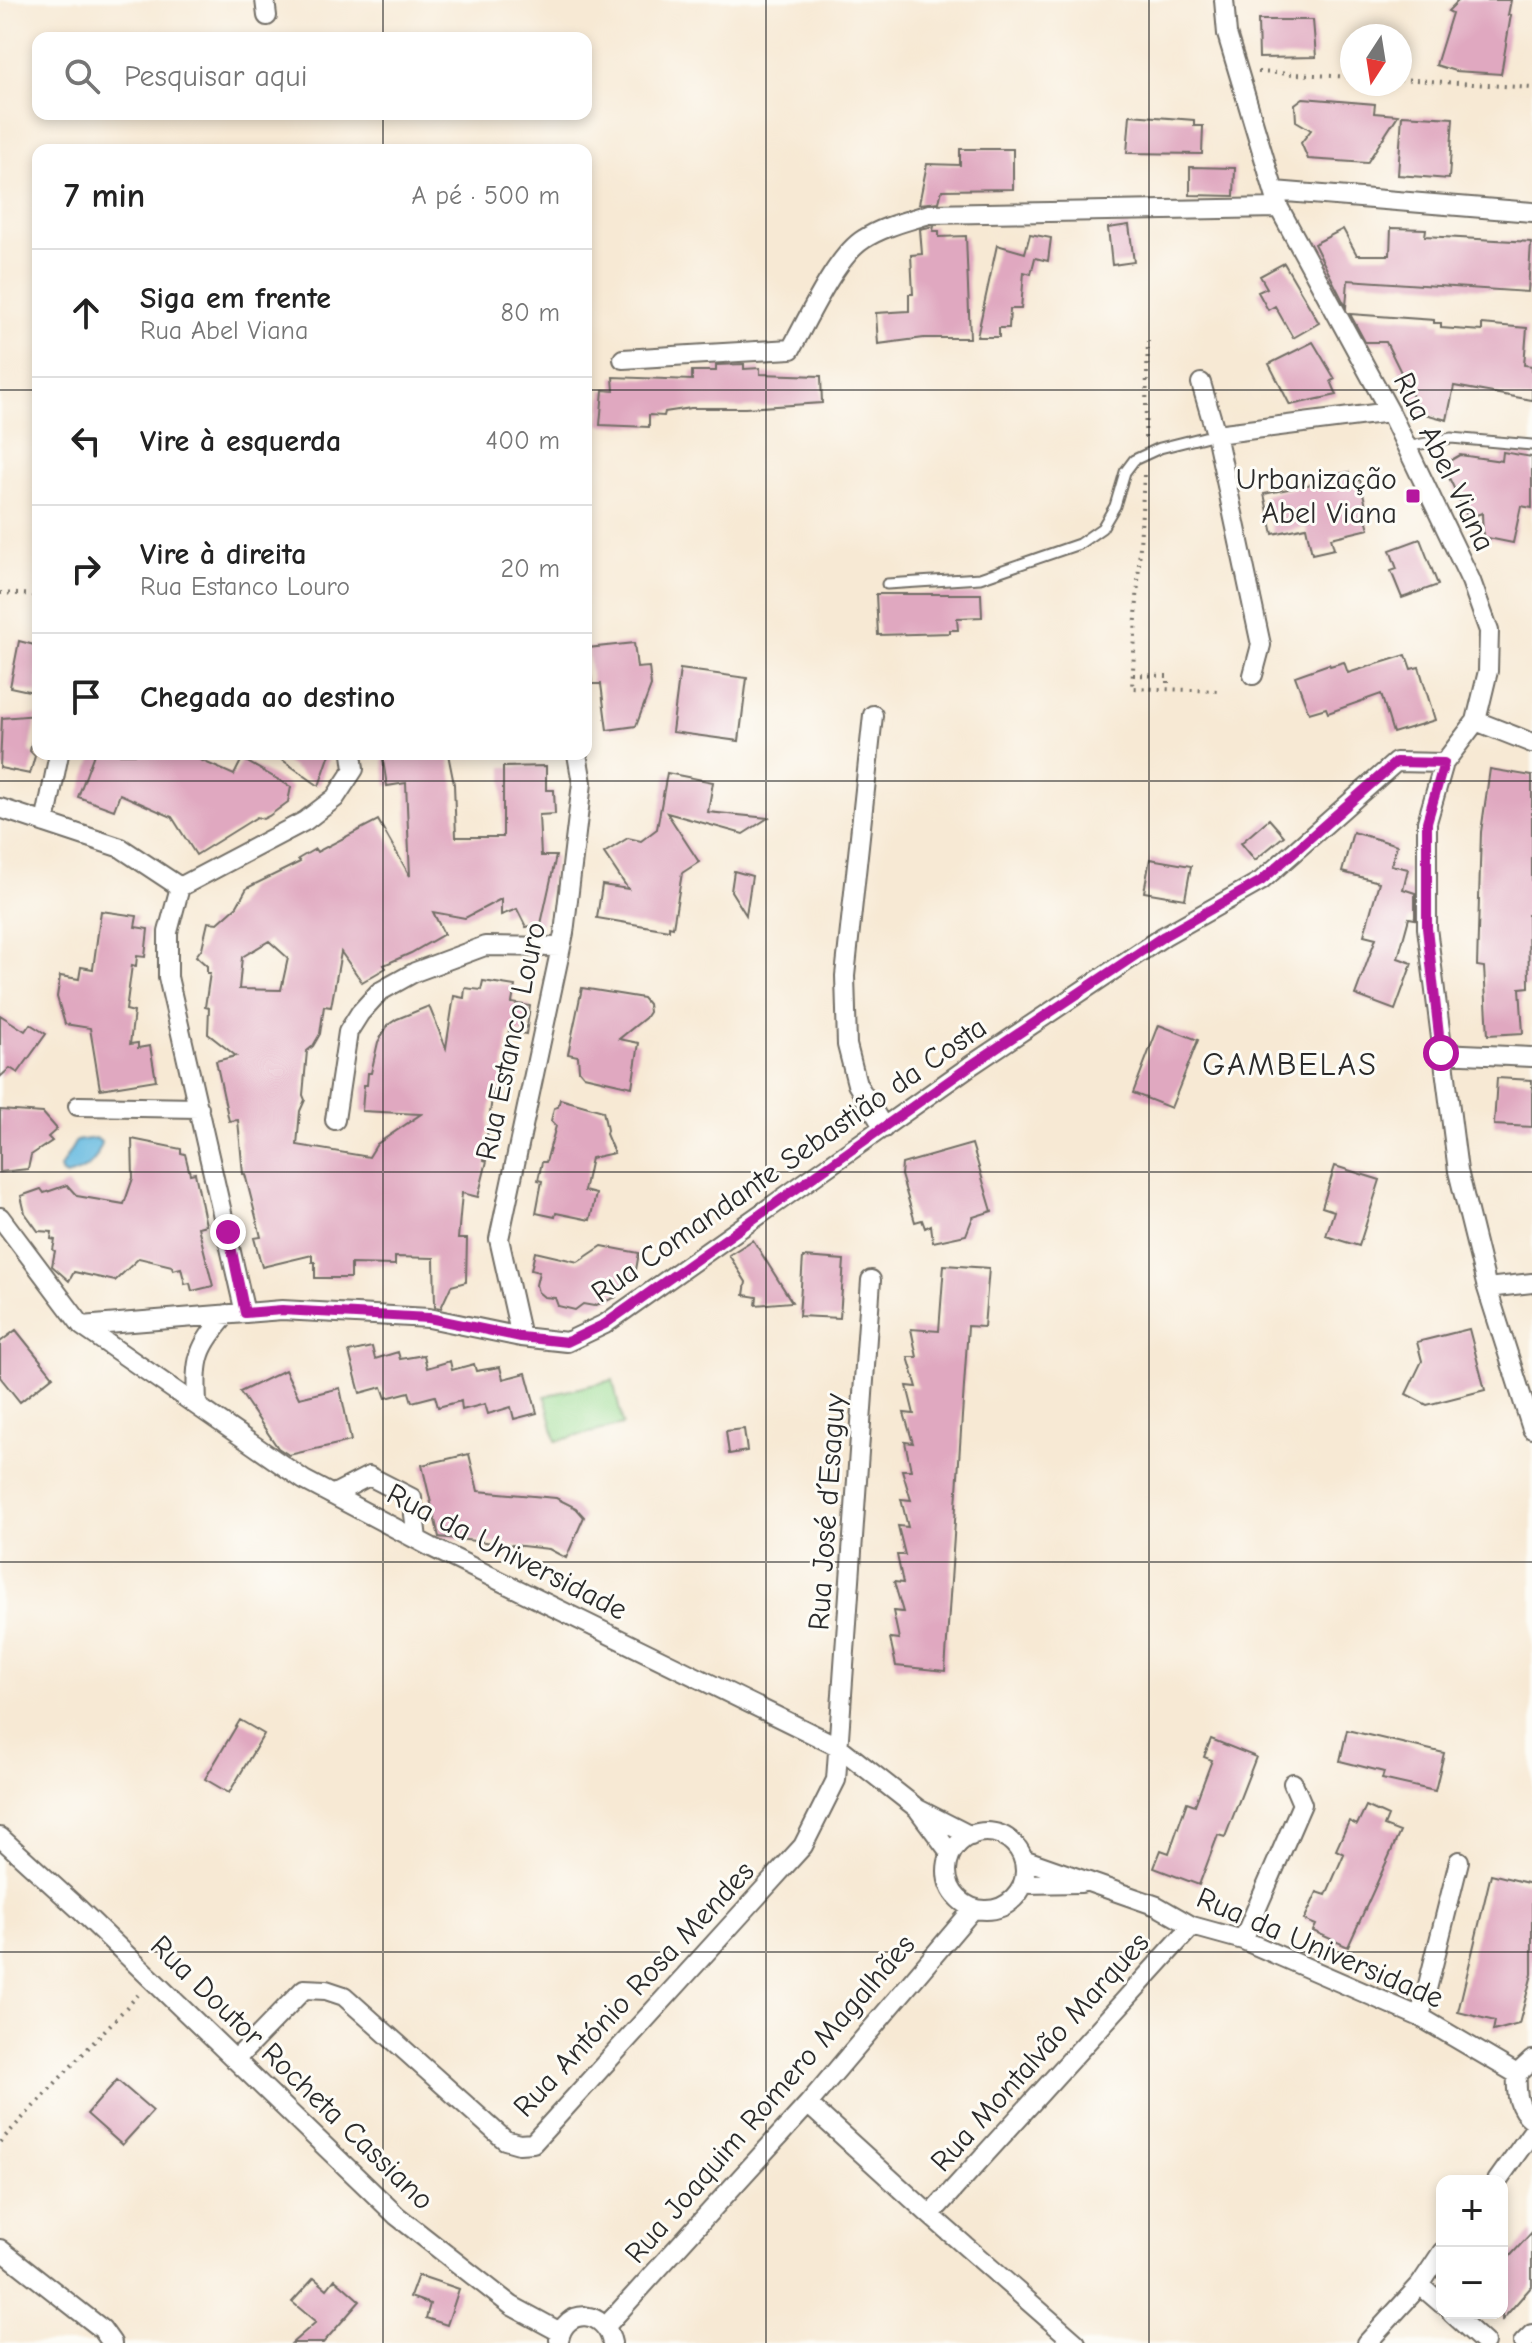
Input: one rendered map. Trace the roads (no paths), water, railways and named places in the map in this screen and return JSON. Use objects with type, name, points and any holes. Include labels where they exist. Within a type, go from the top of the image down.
[{"type":"street","name":"Rua Abel Viana","points":[[1224,0],[1227,34],[1277,199],[1390,412],[1471,581],[1489,631],[1488,671],[1476,721],[1444,763],[1427,822],[1427,928],[1458,1171],[1487,1288],[1532,1429]]},
{"type":"street","points":[[623,359],[791,349],[844,256],[871,235],[929,214],[1277,199],[1532,212]]},
{"type":"street","points":[[1201,383],[1216,434],[1261,645],[1253,675]]},
{"type":"street","points":[[1216,434],[1390,412]]},
{"type":"street","points":[[873,715],[845,976],[847,1045],[857,1084],[884,1128]]},
{"type":"street","points":[[1476,721],[1532,743]]},
{"type":"street","points":[[45,823],[58,760]]},
{"type":"street","points":[[197,1403],[195,1366],[204,1340],[236,1313],[199,1108],[168,977],[168,932],[180,887],[305,821],[335,798],[354,769],[353,760]]},
{"type":"street","name":"Rua Estanco Louro","points":[[521,1337],[499,1239],[561,947],[582,783],[578,760]]},
{"type":"street","name":"Rua Comandante Sebastião da Costa","points":[[82,1326],[282,1310],[429,1318],[521,1337],[567,1342],[605,1324],[970,1066],[1164,936],[1261,881],[1396,762],[1444,763]]},
{"type":"street","points":[[0,808],[121,848],[180,887]]},
{"type":"street","points":[[335,1120],[348,1032],[379,992],[415,972],[485,946],[561,947]]},
{"type":"street","points":[[1441,1053],[1532,1057]]},
{"type":"street","points":[[78,1106],[199,1108]]},
{"type":"street","name":"Rua da Universidade","points":[[0,1217],[82,1326],[304,1480],[839,1747],[918,1809],[971,1836],[996,1834],[1008,1839],[1023,1859],[1157,1906],[1192,1926],[1243,1940],[1420,2017],[1517,2074]]},
{"type":"street","name":"Rua José d´Esaguy","points":[[839,1747],[871,1280]]},
{"type":"street","points":[[1487,1288],[1532,1283]]},
{"type":"street","points":[[332,1495],[369,1476],[412,1498],[417,1539]]},
{"type":"street","name":"Rua António Rosa Mendes","points":[[235,2060],[304,1989],[326,1990],[344,1996],[505,2140],[519,2144],[533,2143],[803,1846],[836,1780],[839,1747]]},
{"type":"street","points":[[1243,1940],[1302,1804],[1293,1783]]},
{"type":"street","name":"Rua da Universidade","points":[[918,1809],[951,1854]]},
{"type":"street","points":[[971,1836],[951,1854],[948,1876],[951,1887],[964,1903],[974,1908],[998,1908],[1018,1894],[1023,1884],[1023,1859]]},
{"type":"street","name":"Rua Doutor Rocheta Cassiano","points":[[0,1837],[397,2216],[512,2306],[559,2337],[573,2319],[582,2316],[599,2320],[609,2335]]},
{"type":"street","points":[[1420,2017],[1459,1861]]},
{"type":"street","name":"Rua da Universidade","points":[[1023,1884],[1096,1883]]},
{"type":"street","name":"Rua Joaquim Romero Magalhães","points":[[609,2335],[974,1908]]},
{"type":"street","name":"Rua Montalvão Marques","points":[[930,2215],[1192,1926]]},
{"type":"street","points":[[1532,2060],[1517,2074],[1516,2089],[1519,2102],[1532,2119]]},
{"type":"street","points":[[808,2104],[1076,2343]]},
{"type":"street","points":[[1501,2175],[1532,2132]]},
{"type":"street","points":[[0,2249],[102,2329],[112,2343]]},
{"type":"street","points":[[1367,2343],[1420,2285],[1436,2261]]},
{"type":"street","points":[[1420,2285],[1436,2299]]},
{"type":"street","points":[[1459,2319],[1485,2343]]},
{"type":"street","points":[[1523,2343],[1532,2334]]},
{"type":"lane","points":[[887,584],[980,578],[1079,544],[1102,528],[1115,506],[1125,472],[1134,460],[1160,448],[1216,434]]},
{"type":"lane","points":[[1407,447],[1451,438],[1532,445]]},
{"type":"water","points":[[96,1138],[101,1142],[94,1161],[79,1172],[66,1176],[62,1174],[60,1168],[76,1141]]},
{"type":"place","name":"Urbanização Abel Viana","points":[[1413,496]]},
{"type":"district","name":"GAMBELAS","points":[[1290,1064]]}]
